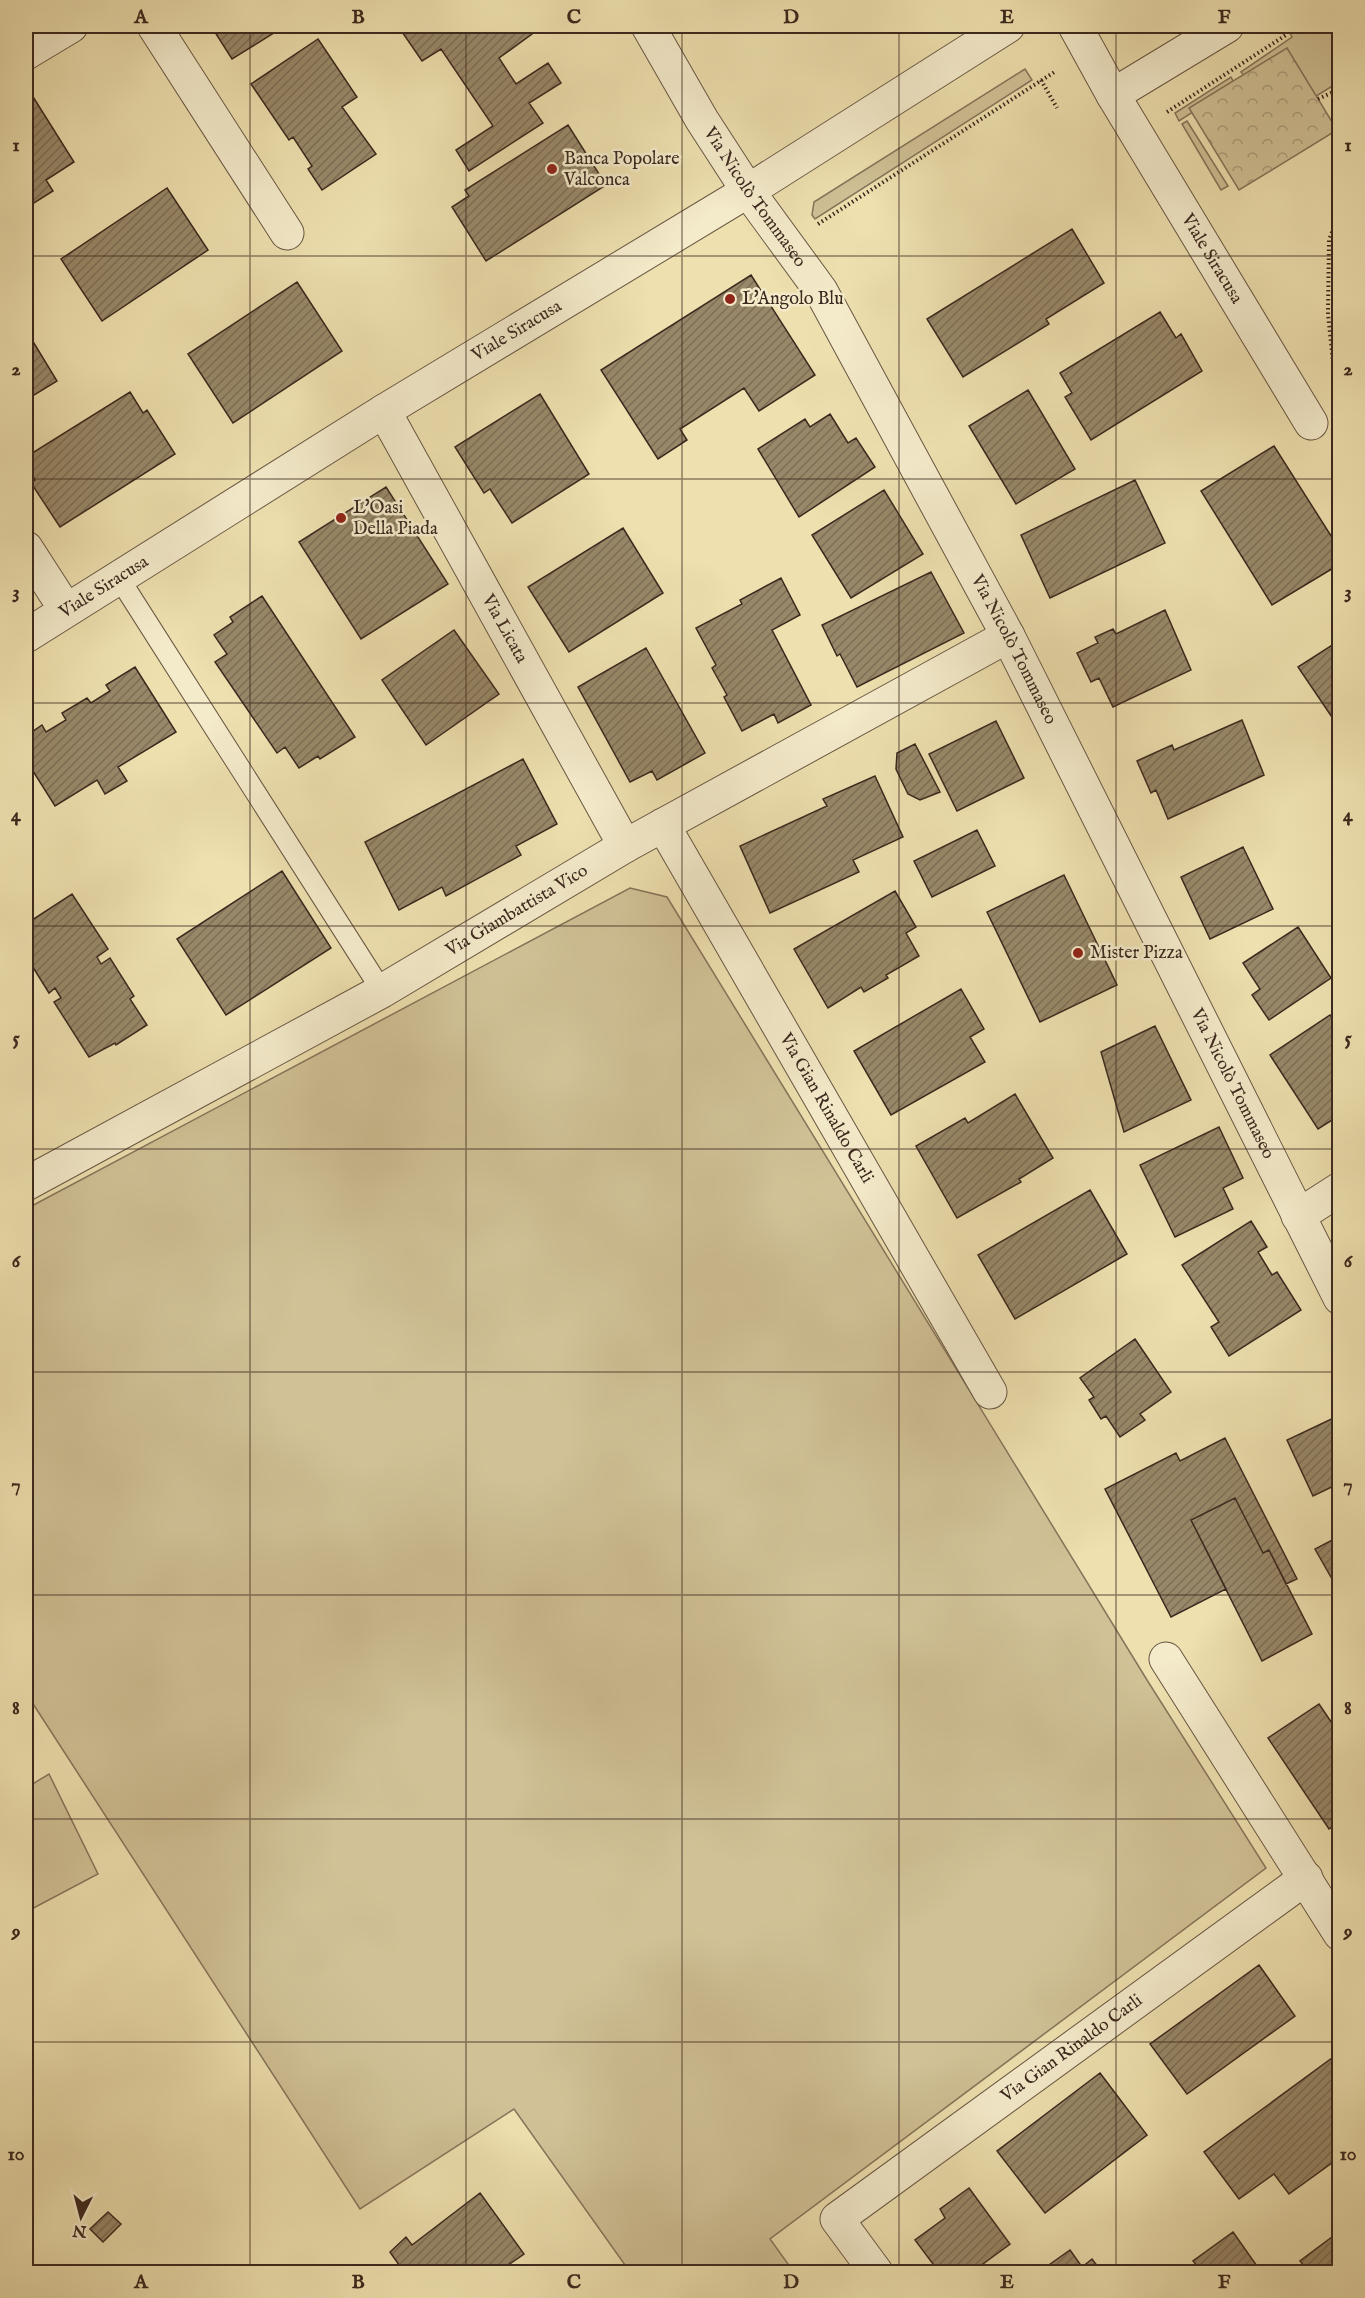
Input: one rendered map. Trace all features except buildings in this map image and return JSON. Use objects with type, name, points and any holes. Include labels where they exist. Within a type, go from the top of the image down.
[{"type":"street","points":[[26,52],[71,26]]},
{"type":"street","points":[[154,26],[287,233]]},
{"type":"street","name":"Via Nicolò Tommaseo","points":[[648,26],[702,120],[748,191],[821,291],[1008,636],[1340,1298]]},
{"type":"street","name":"Viale Siracusa","points":[[26,636],[384,411],[748,191],[1008,26]]},
{"type":"street","name":"Viale Siracusa","points":[[1075,26],[1113,95],[1311,423]]},
{"type":"street","points":[[1113,95],[1227,26]]},
{"type":"street","name":"Via Licata","points":[[384,411],[625,846]]},
{"type":"street","points":[[26,548],[66,610]]},
{"type":"street","name":"Via Giambattista Vico","points":[[26,1185],[382,991],[625,846],[1008,636]]},
{"type":"street","name":"Via Gian Rinaldo Carli","points":[[663,825],[990,1392]]},
{"type":"street","points":[[1298,1216],[1340,1189]]},
{"type":"street","points":[[1166,1659],[1340,1934]]},
{"type":"street","name":"Via Gian Rinaldo Carli","points":[[876,2272],[837,2218],[1306,1878]]},
{"type":"lane","points":[[119,578],[382,991]]},
{"type":"path","points":[[812,228],[1060,68]]},
{"type":"path","points":[[1041,80],[1057,108]]},
{"type":"path","points":[[1317,99],[1340,89]]},
{"type":"path","points":[[1337,398],[1328,314],[1329,240],[1340,211]]},
{"type":"green space","points":[[1339,26],[1339,82],[1305,103],[1246,78],[1241,72],[1292,37],[1287,28]]},
{"type":"green space","points":[[1287,48],[1337,130],[1239,190],[1189,108]]},
{"type":"green space","points":[[1025,69],[1032,80],[815,219],[812,215],[814,202]]},
{"type":"green space","points":[[1231,77],[1235,85],[1179,121],[1175,113]]},
{"type":"green space","points":[[1187,121],[1228,186],[1221,190],[1182,124]]},
{"type":"green space","points":[[630,888],[667,897],[1147,1680],[1266,1868],[770,2239],[792,2272],[630,2272],[514,2109],[360,2209],[26,1693],[26,1209]]},
{"type":"green space","points":[[49,1774],[98,1874],[26,1912],[26,1788]]},
{"type":"place","name":"Banca Popolare Valconca","points":[[552,169]]},
{"type":"place","name":"L'Angolo Blu","points":[[730,299]]},
{"type":"place","name":"L'Oasi Della Piada","points":[[341,518]]},
{"type":"place","name":"Mister Pizza","points":[[1078,953]]}]
